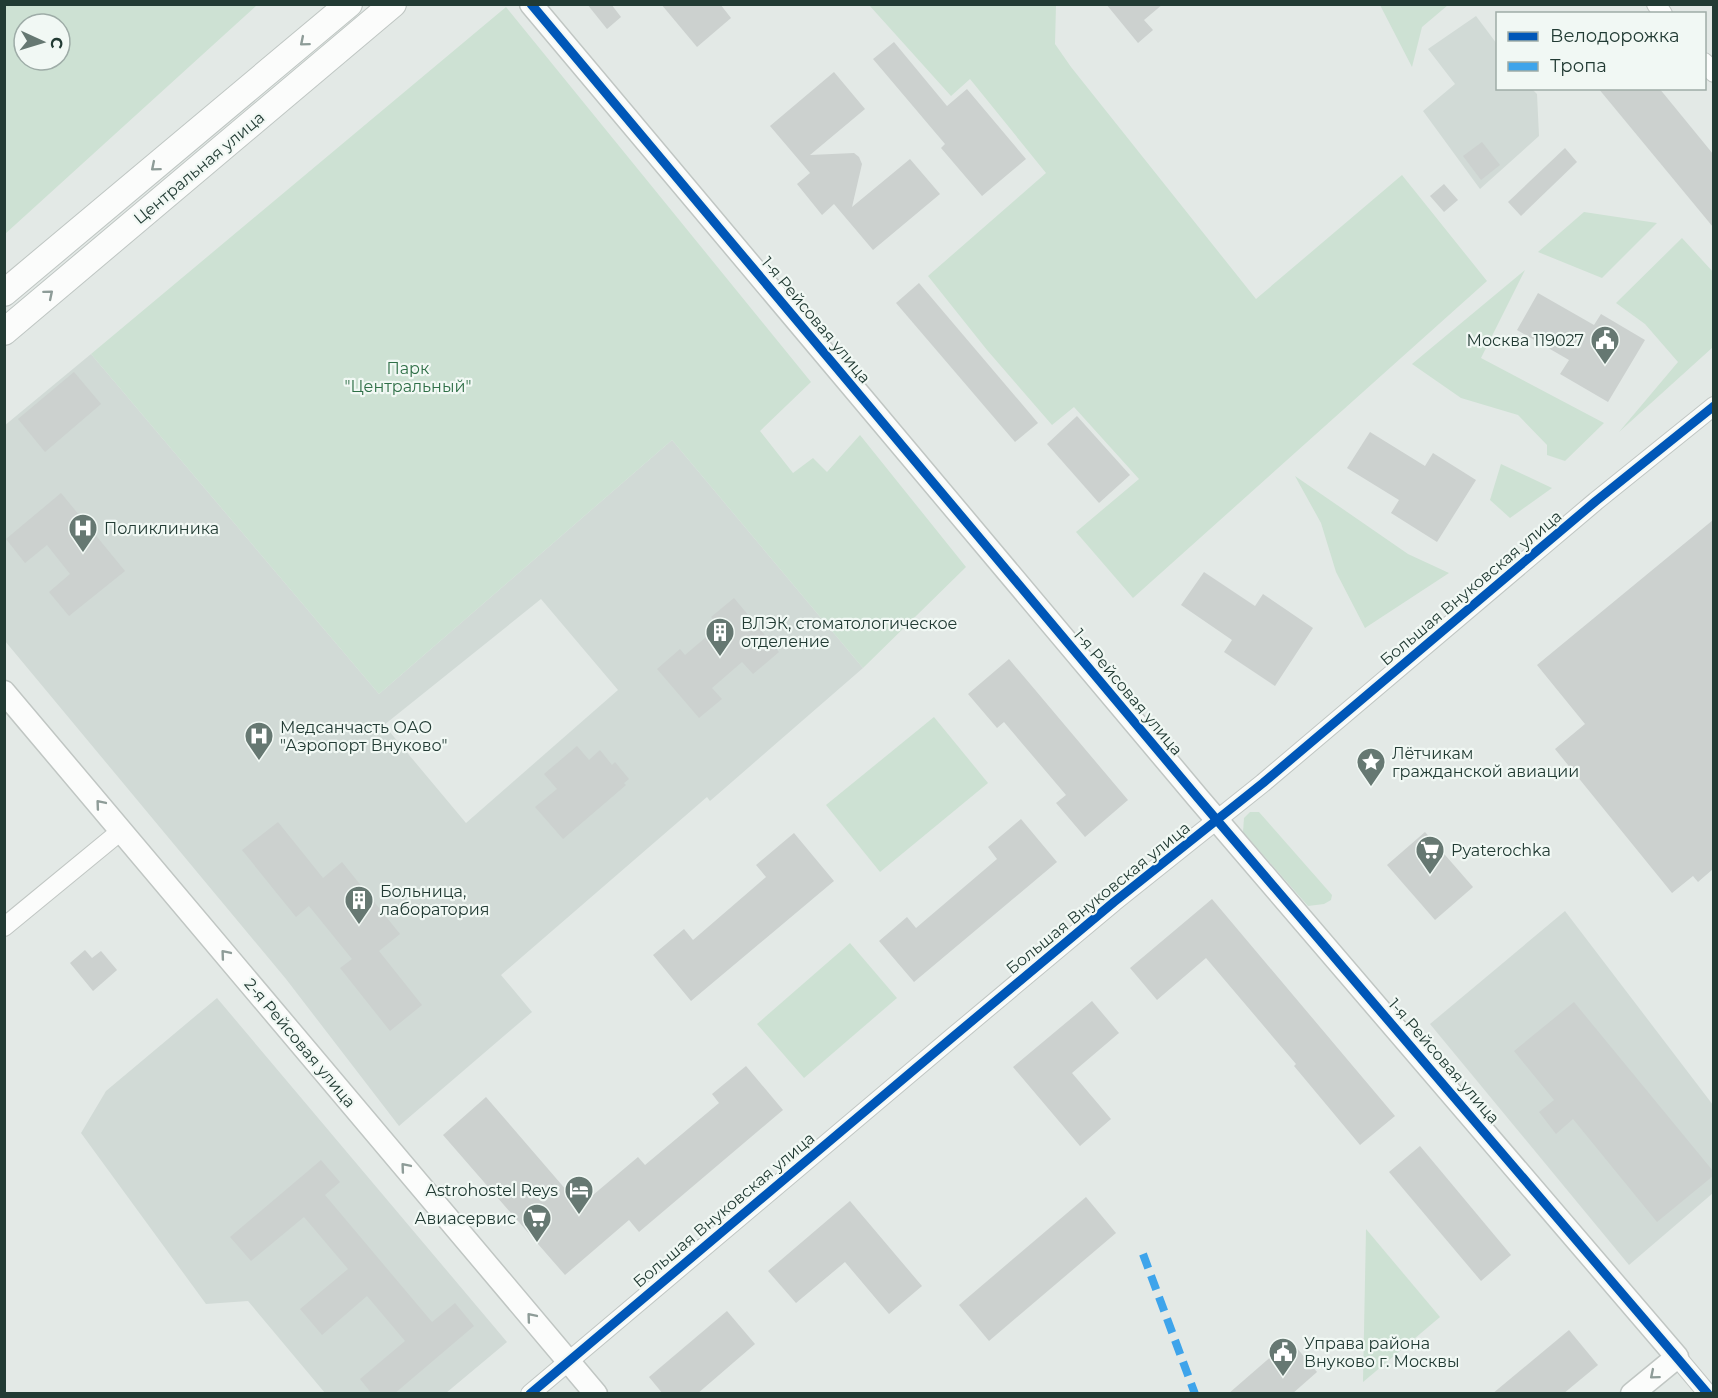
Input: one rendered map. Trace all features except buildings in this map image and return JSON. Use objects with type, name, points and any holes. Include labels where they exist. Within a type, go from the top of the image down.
[{"type":"main road","name":"Центральная улица","points":[[4,293],[349,4]]},
{"type":"main road","name":"Центральная улица","points":[[4,332],[393,4]]},
{"type":"street","name":"1-я Рейсовая улица","points":[[531,4],[1217,820],[1708,1394]]},
{"type":"street","name":"Большая Внуковская улица","points":[[530,1394],[945,1043],[1380,686],[1596,501],[1713,406]]},
{"type":"street","name":"2-я Рейсовая улица","points":[[4,692],[596,1394]]},
{"type":"street","points":[[4,927],[122,830]]},
{"type":"street","points":[[1632,1394],[1677,1357]]},
{"type":"shaded area","points":[[1476,16],[1496,43],[1496,90],[1533,90],[1537,94],[1539,136],[1480,189],[1423,111],[1455,84],[1428,49]]},
{"type":"shaded area","name":"Медсанчасть ОАО \"Аэропорт Внуково\"","points":[[91,354],[379,694],[672,440],[863,668],[710,801],[707,797],[501,975],[532,1012],[399,1126],[286,979],[5,641],[4,426]],"holes":[[[541,599],[618,690],[466,823],[384,725]]]},
{"type":"shaded area","points":[[1565,911],[1713,1105],[1713,1193],[1629,1265],[1430,1024]]},
{"type":"shaded area","points":[[217,998],[507,1342],[446,1393],[325,1393],[248,1301],[206,1304],[81,1133],[106,1091]]},
{"type":"green space","points":[[5,4],[257,5],[5,234]]},
{"type":"green space","points":[[869,5],[1056,5],[1055,44],[1256,299],[1402,175],[1487,281],[1133,598],[1076,532],[1139,479],[1074,407],[1052,425],[987,350],[928,276],[1046,173],[970,79],[951,96]]},
{"type":"green space","points":[[1380,5],[1448,5],[1422,27],[1412,67]]},
{"type":"green space","name":"Парк \"Центральный\"","points":[[506,7],[811,382],[760,431],[793,473],[813,458],[827,472],[860,435],[966,567],[863,668],[672,440],[379,694],[91,354]]},
{"type":"green space","points":[[1584,212],[1657,223],[1602,278],[1538,252]]},
{"type":"green space","points":[[1682,238],[1713,272],[1713,347],[1619,432],[1678,362],[1645,324],[1616,303]]},
{"type":"green space","points":[[1525,270],[1481,358],[1604,423],[1565,461],[1547,455],[1547,445],[1518,415],[1461,398],[1412,364]]},
{"type":"green space","points":[[1501,464],[1552,488],[1510,518],[1490,500]]},
{"type":"green space","points":[[1295,476],[1408,554],[1449,573],[1365,628],[1336,572],[1321,523]]},
{"type":"green space","points":[[934,717],[988,783],[880,872],[826,805]]},
{"type":"green space","points":[[1250,812],[1259,812],[1332,895],[1331,900],[1324,904],[1308,906],[1243,832],[1244,818]]},
{"type":"green space","points":[[850,943],[897,998],[804,1078],[757,1024]]},
{"type":"green space","points":[[1366,1229],[1440,1317],[1363,1382]]},
{"type":"marked path","points":[[1143,1254],[1195,1394]]},
{"type":"cycle path","points":[[531,4],[1198,798],[1708,1394]]},
{"type":"cycle path","points":[[530,1394],[1114,902],[1263,783],[1596,501],[1714,406]]},
{"type":"place","name":"Москва 119027","points":[[1605,366]]},
{"type":"place","name":"Поликлиника","points":[[83,554]]},
{"type":"place","name":"ВЛЭК, стоматологическое отделение","points":[[720,658]]},
{"type":"place","name":"Медсанчасть ОАО \"Аэропорт Внуково\"","points":[[259,762]]},
{"type":"place","name":"Лётчикам гражданской авиации","points":[[1371,788]]},
{"type":"place","name":"Pyaterochka","points":[[1430,876]]},
{"type":"place","name":"Больница, лаборатория","points":[[359,926]]},
{"type":"place","name":"Astrohostel Reys","points":[[579,1216]]},
{"type":"place","name":"Авиасервис","points":[[537,1244]]},
{"type":"place","name":"Управа района Внуково г. Москвы","points":[[1283,1378]]}]
